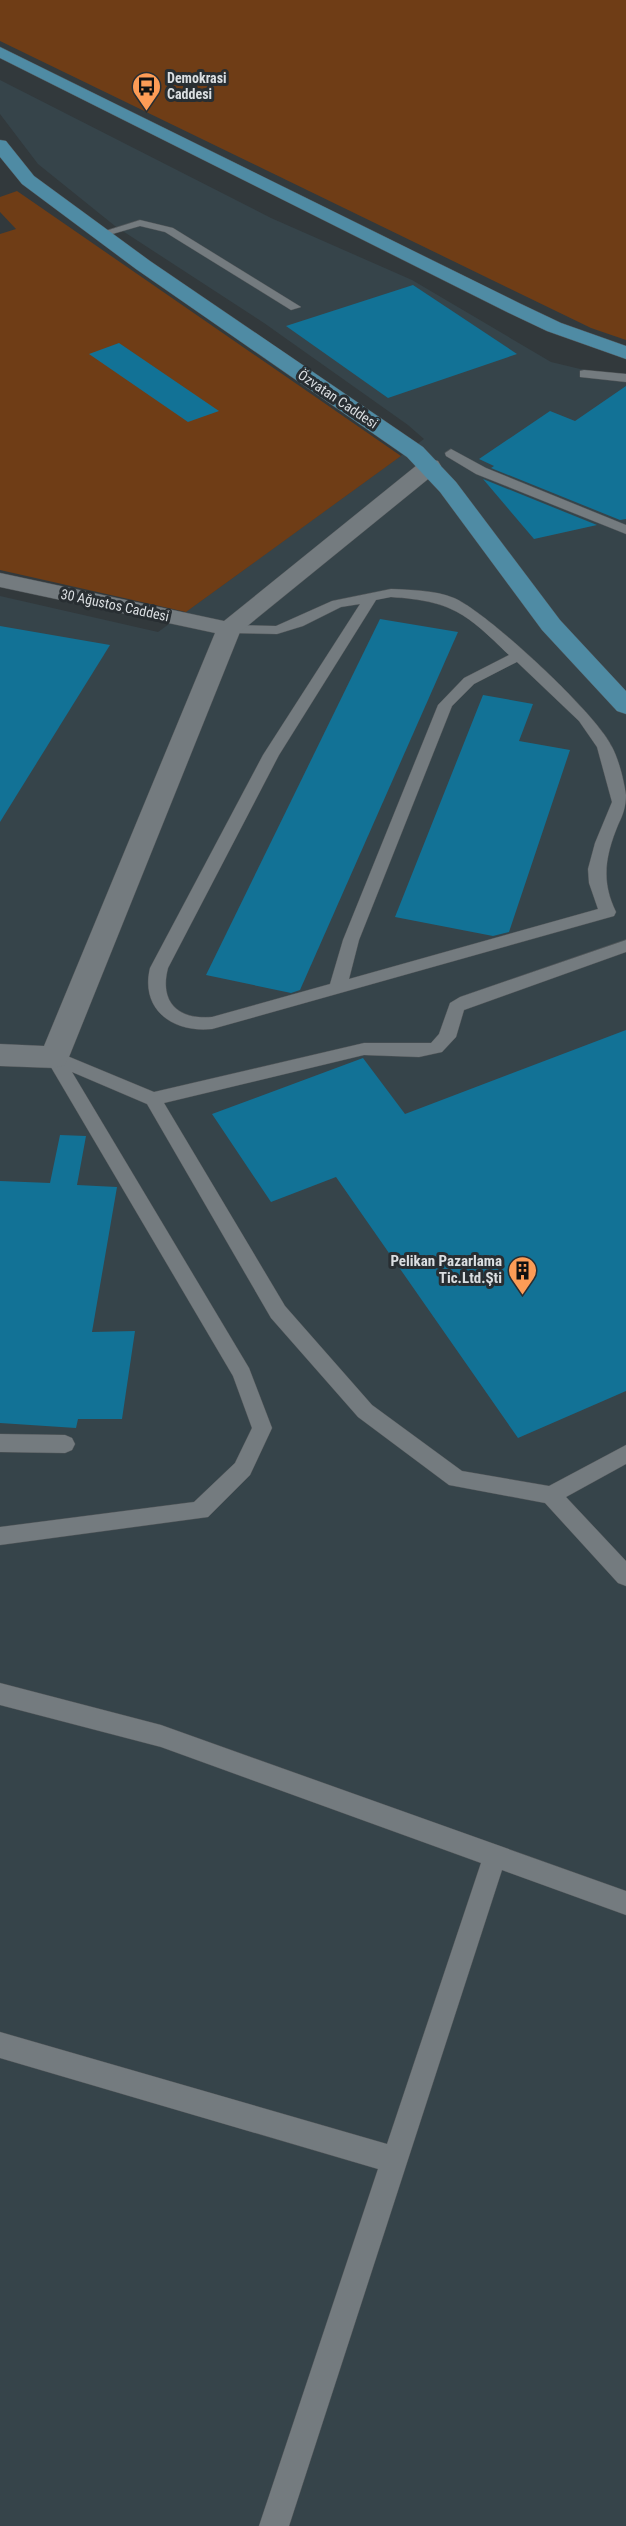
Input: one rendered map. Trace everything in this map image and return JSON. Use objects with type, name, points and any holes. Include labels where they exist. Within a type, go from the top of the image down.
[{"type":"main road","points":[[0,52],[514,308],[571,334],[626,353]]},
{"type":"main road","points":[[16,76],[535,332],[569,348],[626,366]]},
{"type":"main road","name":"Özvatan Caddesi","points":[[0,145],[28,180],[102,234],[395,437],[440,460],[468,512],[551,625],[622,697]]},
{"type":"main road","points":[[0,162],[28,180]]},
{"type":"street","points":[[0,1055],[54,1057],[229,629],[440,460]]},
{"type":"street","name":"30 Ağustos Caddesi","points":[[0,580],[229,629]]},
{"type":"lane","points":[[102,234],[140,223],[170,230],[295,307]]},
{"type":"lane","points":[[584,374],[626,378]]},
{"type":"lane","points":[[440,460],[481,471],[626,530]]},
{"type":"lane","points":[[229,629],[277,630],[298,623],[327,608],[372,596],[415,593],[450,602],[482,621],[584,718],[605,747],[620,802],[607,828],[594,878],[596,889],[608,912],[338,989],[212,1023],[195,1025],[179,1020],[164,1008],[158,998],[155,978],[271,755],[372,596]]},
{"type":"lane","points":[[338,989],[351,940],[417,769],[445,705],[454,693],[475,675],[518,656]]},
{"type":"lane","points":[[54,1057],[153,1099],[364,1049],[407,1052],[436,1048],[447,1037],[456,1007],[466,1001],[626,946]]},
{"type":"lane","points":[[0,1536],[200,1510],[243,1469],[262,1428],[242,1374],[54,1057]]},
{"type":"lane","points":[[153,1099],[278,1312],[365,1411],[457,1479],[551,1495],[626,1575]]},
{"type":"lane","points":[[0,1443],[65,1444]]},
{"type":"lane","points":[[551,1495],[626,1454]]},
{"type":"lane","points":[[0,1694],[161,1736],[626,1903]]},
{"type":"lane","points":[[274,2526],[495,1856]]},
{"type":"lane","points":[[0,2045],[394,2160]]},
{"type":"shaded area","points":[[0,0],[626,0],[626,340],[591,328],[0,41]]},
{"type":"shaded area","points":[[0,80],[271,218],[412,280],[551,362],[626,380],[626,2526],[0,2526],[0,596],[158,632],[424,439],[408,425],[264,323],[115,226],[38,164],[0,114]]},
{"type":"shaded area","points":[[17,191],[401,456],[186,612],[0,570],[0,234],[16,229],[0,212],[0,197]]},
{"type":"building","points":[[413,285],[517,354],[388,398],[286,326]]},
{"type":"building","points":[[119,343],[219,411],[188,422],[89,354]]},
{"type":"building","points":[[626,386],[626,519],[620,520],[491,468],[494,466],[479,459],[550,411],[575,421]]},
{"type":"building","points":[[483,479],[597,525],[534,539]]},
{"type":"building","points":[[380,619],[458,632],[300,990],[291,993],[206,975]]},
{"type":"building","points":[[0,626],[110,645],[0,822]]},
{"type":"building","points":[[483,695],[533,704],[519,741],[570,750],[509,932],[493,936],[395,917]]},
{"type":"building","name":"Pelikan Pazarlama Tic.Ltd.Şti","points":[[626,1030],[626,1391],[518,1438],[336,1177],[271,1202],[212,1114],[363,1058],[405,1114]]},
{"type":"building","points":[[60,1135],[86,1136],[77,1185],[117,1187],[92,1332],[135,1331],[122,1419],[78,1419],[76,1428],[0,1423],[0,1181],[50,1183]]},
{"type":"place","name":"Demokrasi Caddesi","points":[[146,112]]},
{"type":"place","name":"Pelikan Pazarlama Tic.Ltd.Şti","points":[[523,1296]]}]
